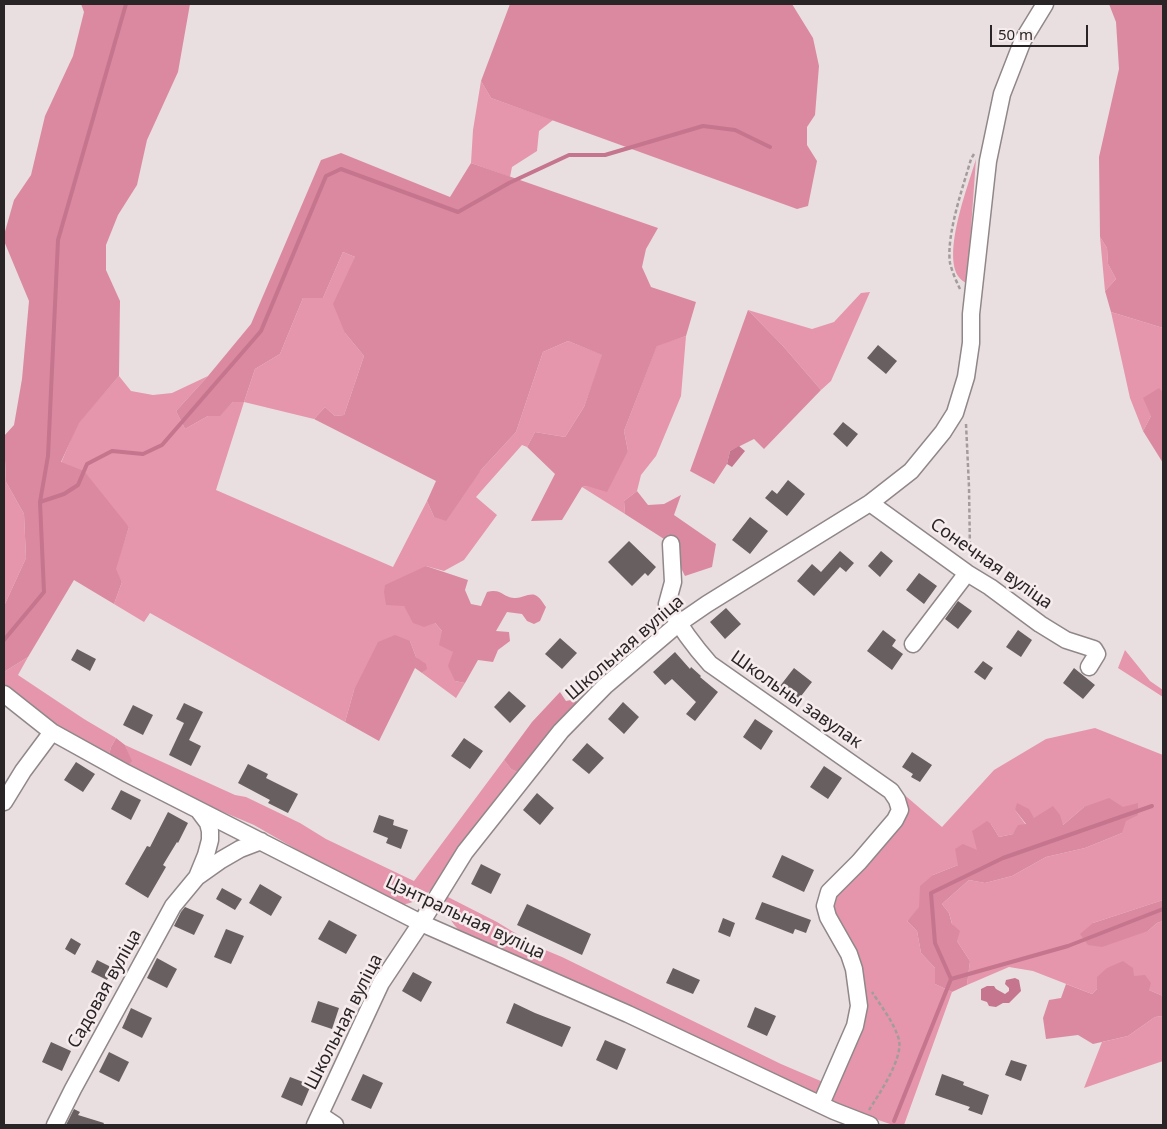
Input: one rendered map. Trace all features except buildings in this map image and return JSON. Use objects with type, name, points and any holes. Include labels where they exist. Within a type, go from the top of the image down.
[{"type":"street","name":"Школьная вуліца","points":[[318,1120],[381,983],[465,852],[562,731],[605,686],[678,624],[870,503],[911,471],[956,413],[966,377],[971,343],[971,314],[988,161],[1002,94],[1023,40],[1044,4]]},
{"type":"street","name":"Сонечная вуліца","points":[[870,503],[1040,624],[1066,640],[1094,648],[1097,654],[1089,667]]},
{"type":"street","name":"Школьны завулак","points":[[671,544],[673,582],[667,604],[692,644],[710,664],[891,791],[898,800],[900,810],[895,820],[859,862],[829,892],[825,906],[828,917],[849,954],[854,970],[859,1006],[855,1026],[827,1113]]},
{"type":"street","points":[[913,644],[967,573]]},
{"type":"street","name":"Цэнтральная вуліца","points":[[4,694],[52,732],[126,773],[421,923],[628,1014],[827,1113],[865,1124]]},
{"type":"street","points":[[4,802],[23,771],[52,732]]},
{"type":"street","name":"Садовая вуліца","points":[[197,877],[210,840],[208,823],[199,810]]},
{"type":"street","name":"Садовая вуліца","points":[[55,1125],[173,906],[197,877],[240,848],[260,841]]},
{"type":"street","points":[[318,1120],[335,1125]]},
{"type":"path","points":[[956,413],[965,418],[970,552],[974,564],[967,573]]},
{"type":"path","points":[[865,1124],[889,1077],[896,1058],[899,1042],[894,1028],[869,987]]},
{"type":"shaded area","points":[[81,4],[190,4],[178,72],[147,140],[137,185],[118,215],[106,245],[106,270],[120,301],[119,376],[79,423],[61,462],[84,471],[129,527],[116,569],[122,582],[114,604],[74,580],[28,657],[4,672],[4,606],[26,558],[24,514],[6,482],[4,436],[14,425],[22,379],[29,301],[4,241],[4,235],[14,200],[31,175],[45,116],[73,56],[84,12]]},
{"type":"shaded area","points":[[510,4],[792,4],[813,38],[819,66],[815,115],[807,127],[807,145],[817,161],[808,206],[797,209],[491,98],[481,81]]},
{"type":"shaded area","points":[[1109,4],[1163,4],[1163,328],[1111,312],[1105,291],[1116,279],[1108,264],[1107,248],[1100,237],[1099,157],[1119,69],[1116,22]]},
{"type":"shaded area","points":[[481,81],[491,98],[553,120],[539,131],[537,151],[512,167],[510,177],[471,163],[473,130]]},
{"type":"shaded area","points":[[341,153],[450,197],[471,163],[658,228],[646,249],[642,267],[651,287],[696,302],[686,336],[657,346],[624,431],[628,451],[607,492],[587,486],[582,487],[562,520],[531,521],[555,474],[527,447],[535,432],[565,437],[584,407],[602,355],[568,341],[543,352],[516,432],[481,470],[446,521],[434,517],[427,501],[436,481],[314,419],[325,407],[335,416],[344,415],[364,356],[345,333],[333,304],[355,257],[343,252],[323,298],[303,298],[280,354],[255,369],[244,402],[233,402],[220,416],[208,416],[185,429],[176,411],[251,324],[321,160]]},
{"type":"shaded area","points":[[976,159],[967,284],[958,276],[954,265],[953,251],[958,218]]},
{"type":"shaded area","points":[[1100,237],[1107,248],[1108,264],[1116,279],[1105,291]]},
{"type":"shaded area","points":[[343,252],[355,257],[345,333],[364,356],[344,415],[335,416],[325,407],[314,419],[244,402],[255,369],[280,354],[303,298],[323,298]]},
{"type":"shaded area","points":[[870,292],[831,381],[821,390],[783,346],[748,310],[812,329],[834,322],[861,293]]},
{"type":"shaded area","points":[[748,310],[783,346],[821,390],[764,449],[754,439],[730,451],[727,464],[714,484],[690,471]]},
{"type":"shaded area","points":[[1111,312],[1163,328],[1163,392],[1159,389],[1151,416],[1143,431],[1130,398]]},
{"type":"shaded area","points":[[686,336],[681,396],[656,456],[641,475],[637,491],[624,501],[625,514],[582,487],[587,486],[628,451],[624,431],[657,345]]},
{"type":"shaded area","points":[[568,341],[603,355],[584,407],[565,437],[535,432],[527,447],[522,445],[476,497],[497,515],[464,560],[444,571],[426,566],[404,606],[434,622],[442,631],[453,652],[455,681],[465,683],[456,698],[422,673],[426,669],[416,657],[410,641],[354,690],[345,722],[150,613],[144,622],[114,604],[122,582],[115,569],[129,527],[61,463],[78,423],[119,376],[131,391],[153,395],[172,393],[208,376],[176,411],[185,429],[208,416],[220,415],[233,402],[244,402],[216,490],[393,567],[427,501],[434,517],[516,432],[543,352]]},
{"type":"shaded area","points":[[1159,388],[1163,392],[1163,463],[1143,431],[1151,416],[1143,398]]},
{"type":"shaded area","points":[[4,436],[6,482],[24,514],[26,558],[4,606]]},
{"type":"shaded area","points":[[739,446],[745,451],[732,467],[727,464],[730,451]]},
{"type":"shaded area","points":[[637,491],[648,505],[664,504],[681,495],[674,515],[716,544],[712,567],[685,576],[679,564],[679,540],[664,539],[625,514],[624,501]]},
{"type":"shaded area","points":[[426,566],[468,580],[465,590],[471,604],[481,606],[487,592],[496,591],[514,598],[535,595],[546,607],[540,621],[534,624],[527,621],[522,614],[507,612],[496,631],[509,632],[510,641],[498,650],[493,662],[478,660],[465,683],[455,681],[448,666],[453,652],[439,645],[442,631],[435,623],[424,627],[413,623],[404,606],[386,605],[385,585]]},
{"type":"shaded area","points":[[395,635],[410,641],[416,657],[426,664],[427,669],[422,673],[415,668],[379,741],[345,722],[354,690],[378,642]]},
{"type":"shaded area","points":[[1125,650],[1150,681],[1163,690],[1163,697],[1118,668]]},
{"type":"shaded area","points":[[28,657],[18,675],[116,738],[109,755],[44,718],[4,685],[4,672]]},
{"type":"shaded area","points":[[560,692],[566,701],[575,699],[579,705],[519,773],[511,769],[504,760],[532,722]]},
{"type":"shaded area","points":[[1095,728],[1163,755],[1163,900],[1093,923],[1148,931],[1157,923],[1163,921],[1163,996],[1149,990],[1097,989],[1092,994],[1033,971],[1009,967],[967,985],[970,961],[957,941],[949,913],[942,904],[969,880],[985,883],[1012,876],[1046,857],[1085,848],[1122,833],[1123,807],[1084,807],[1063,825],[1034,818],[1015,810],[1026,825],[1013,834],[999,837],[991,824],[977,850],[958,865],[933,875],[919,908],[907,921],[917,931],[921,953],[935,968],[935,984],[952,992],[904,1125],[893,1125],[840,1107],[829,1101],[862,1006],[832,915],[834,893],[860,868],[901,792],[942,827],[994,770],[1046,739]]},
{"type":"shaded area","points":[[116,738],[125,745],[132,761],[129,765],[109,755]]},
{"type":"shaded area","points":[[125,745],[235,795],[246,797],[300,823],[326,839],[414,881],[504,760],[511,769],[519,773],[434,887],[417,900],[408,904],[397,904],[381,898],[254,825],[209,806],[129,765],[131,761]]},
{"type":"shaded area","points":[[1109,798],[1123,807],[1138,803],[1138,815],[1126,821],[1122,833],[1085,848],[1046,857],[1012,876],[985,883],[969,880],[942,904],[949,913],[952,924],[960,931],[957,941],[970,961],[967,985],[952,992],[935,984],[935,968],[921,953],[917,931],[907,921],[919,907],[920,886],[933,875],[958,865],[955,849],[963,844],[977,850],[972,831],[987,821],[999,837],[1013,834],[1018,825],[1026,824],[1015,810],[1017,803],[1029,809],[1034,818],[1053,806],[1060,815],[1063,825],[1084,807]]},
{"type":"shaded area","points":[[446,896],[497,922],[538,947],[781,1064],[823,1082],[818,1095],[463,934],[450,917]]},
{"type":"shaded area","points":[[1163,900],[1163,921],[1157,923],[1148,931],[1102,947],[1088,945],[1080,934],[1093,923]]},
{"type":"shaded area","points":[[1123,961],[1133,968],[1134,976],[1145,975],[1151,983],[1149,990],[1163,996],[1163,1016],[1155,1017],[1128,1036],[1093,1044],[1078,1035],[1046,1039],[1043,1018],[1049,1000],[1061,998],[1066,984],[1092,994],[1097,989],[1097,977],[1107,968]]},
{"type":"shaded area","points":[[1015,978],[1019,980],[1021,991],[1009,1003],[1003,1003],[996,1007],[989,1006],[987,1002],[981,1000],[981,989],[987,986],[994,986],[1005,994],[1009,991],[1005,984],[1006,980]]},
{"type":"shaded area","points":[[1163,1016],[1163,1061],[1084,1088],[1102,1042],[1128,1036],[1155,1017]]},
{"type":"waterway","points":[[4,640],[44,592],[40,502],[48,456],[58,240],[126,4]]},
{"type":"waterway","points":[[40,502],[64,494],[78,485],[87,464],[112,451],[143,454],[162,445],[261,331],[326,176],[341,169],[458,212],[509,183],[569,155],[605,155],[703,126],[735,130],[770,147]]},
{"type":"waterway","points":[[951,979],[935,943],[931,893],[1003,858],[1152,806]]},
{"type":"waterway","points":[[894,1121],[951,979],[1068,946],[1163,909]]}]
